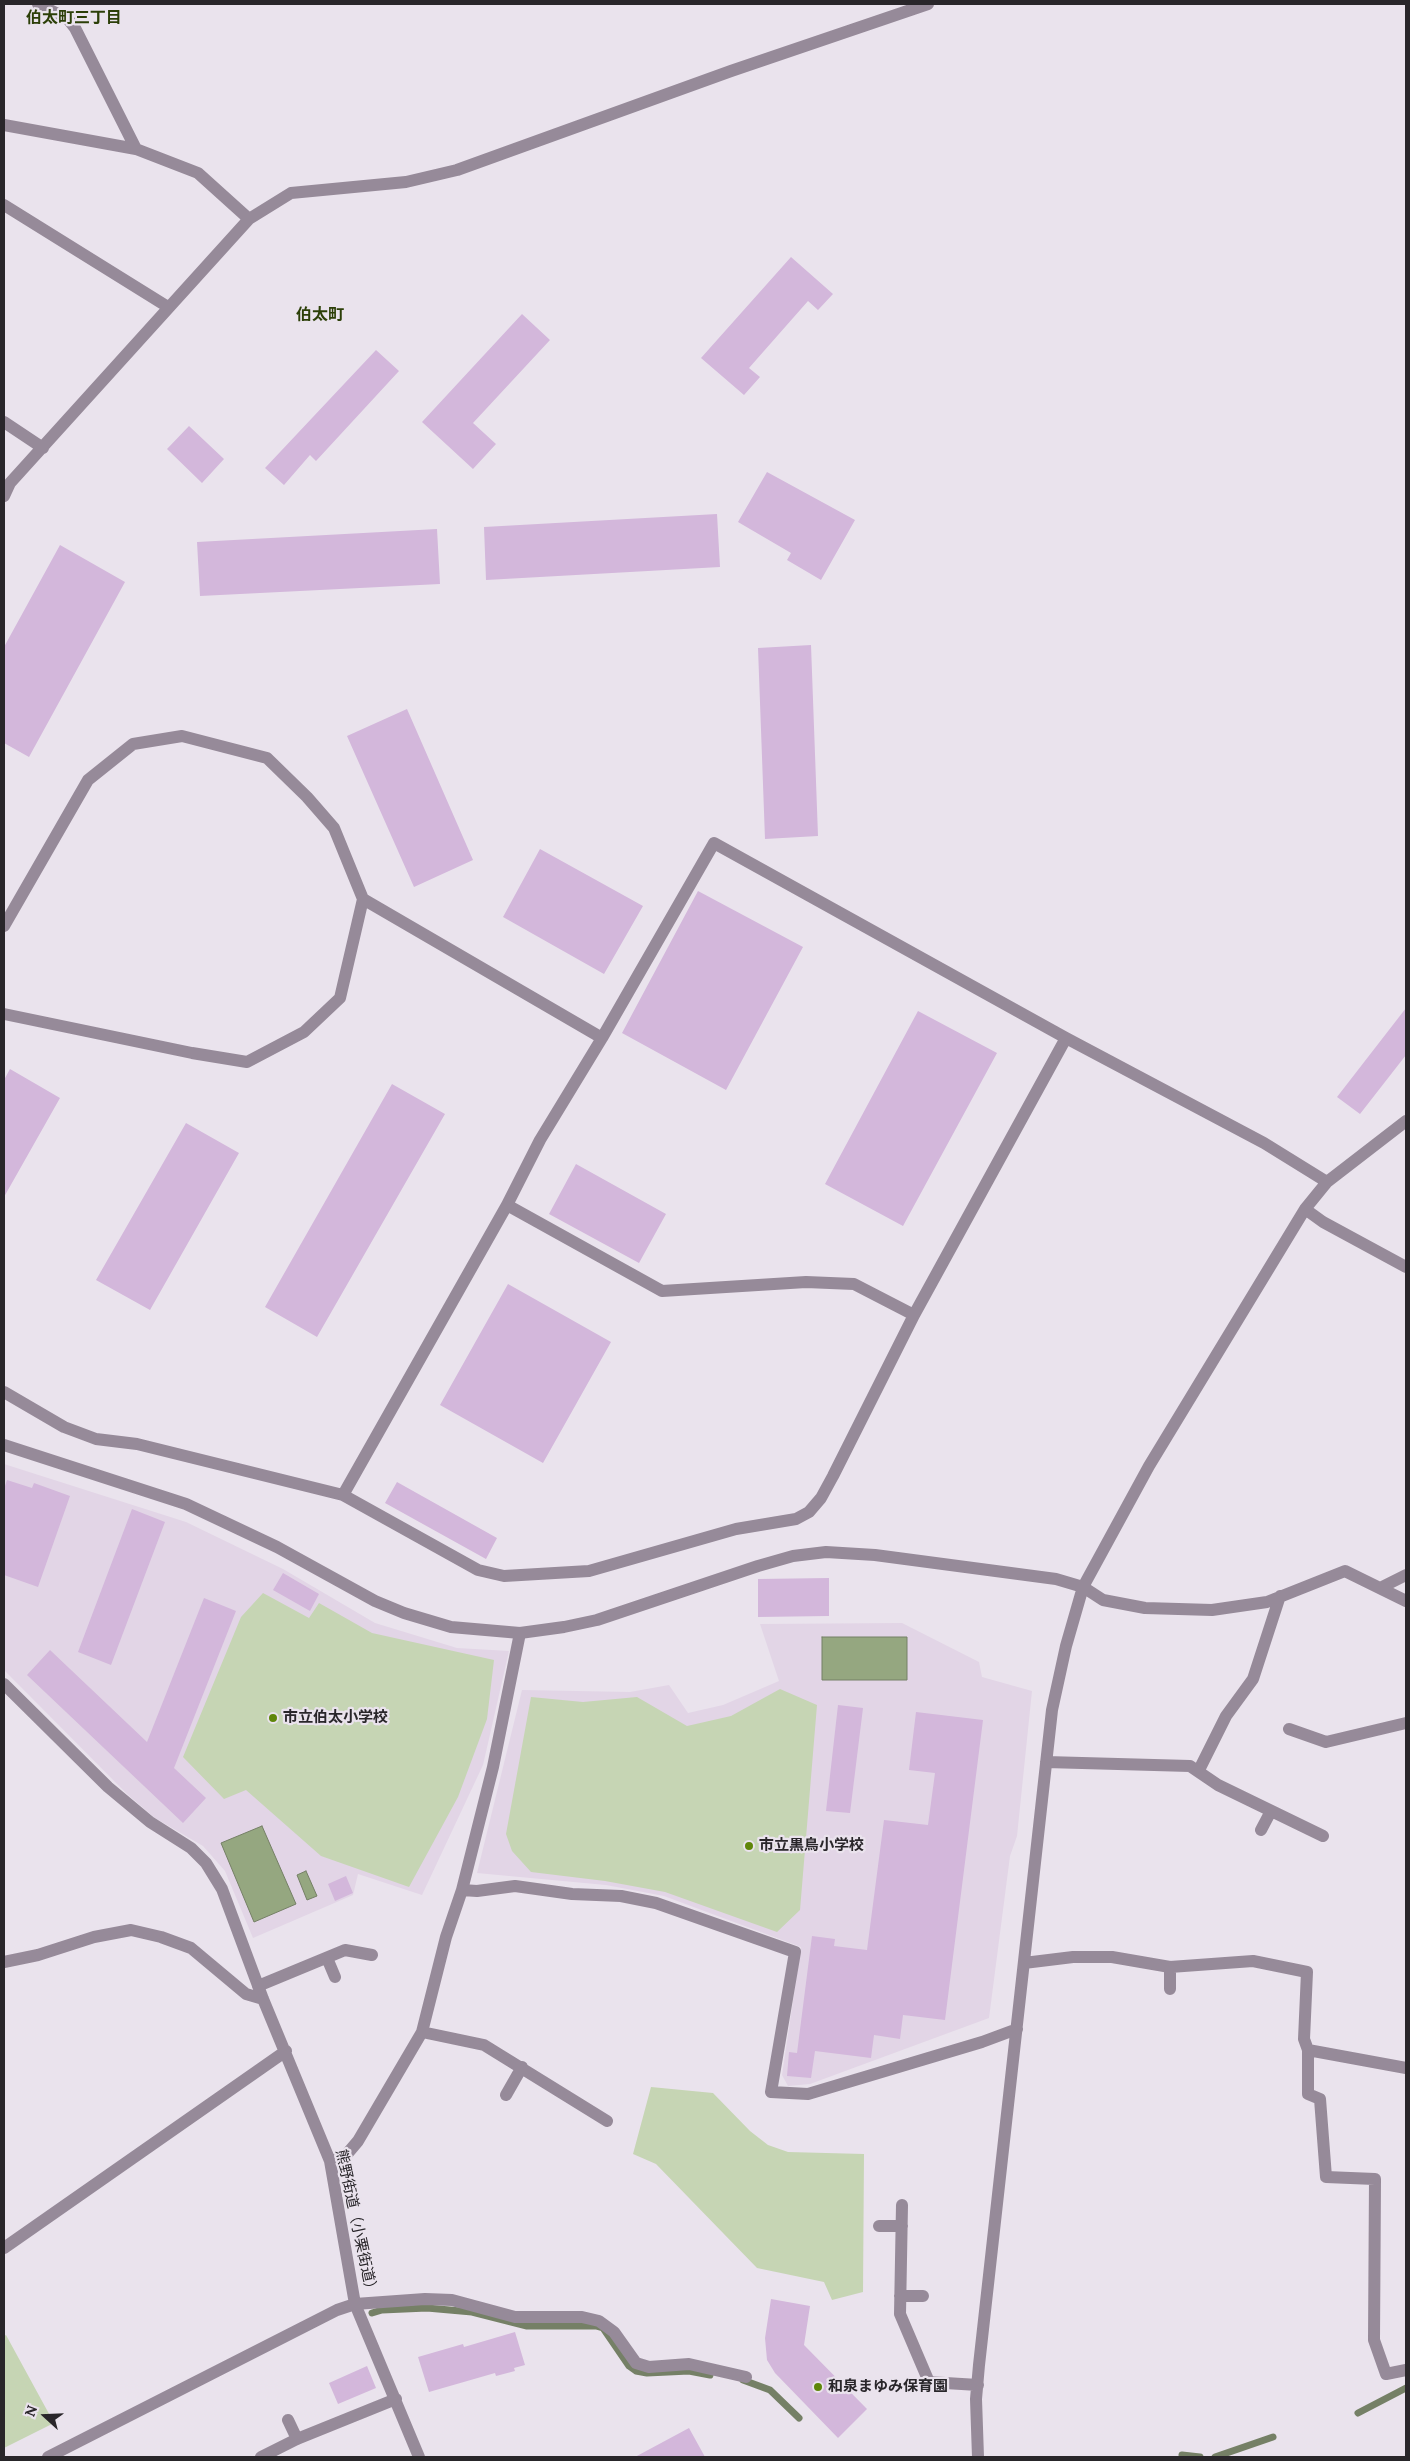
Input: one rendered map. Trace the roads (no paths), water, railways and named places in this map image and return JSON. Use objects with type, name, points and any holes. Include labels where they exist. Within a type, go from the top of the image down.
[{"type":"street","points":[[38,4],[68,19],[75,28],[136,148]]},
{"type":"street","points":[[4,496],[7,482],[43,448],[249,219],[290,193],[406,182],[457,170],[731,71],[928,4]]},
{"type":"street","points":[[4,125],[136,148],[198,173],[249,219]]},
{"type":"street","points":[[4,205],[168,307]]},
{"type":"street","points":[[4,422],[43,448]]},
{"type":"street","points":[[4,926],[88,780],[133,744],[182,736],[267,758],[307,797],[334,828],[363,899],[340,998],[304,1032],[247,1062],[173,1049],[4,1014]]},
{"type":"street","points":[[343,1495],[507,1205],[540,1140],[602,1038],[714,843],[1066,1038],[1264,1143],[1327,1182]]},
{"type":"street","points":[[363,899],[602,1038]]},
{"type":"street","points":[[4,1392],[64,1427],[96,1439],[137,1444],[343,1495],[478,1570],[504,1576],[589,1571],[736,1528],[796,1519],[810,1512],[821,1498],[914,1315],[1066,1038]]},
{"type":"street","points":[[978,2457],[978,2385],[1046,1762],[1054,1702],[1066,1646],[1084,1586],[1150,1466],[1305,1209],[1327,1182],[1406,1121]]},
{"type":"street","points":[[507,1205],[662,1291],[806,1282],[854,1284],[914,1315]]},
{"type":"street","points":[[1305,1209],[1323,1222],[1406,1267]]},
{"type":"street","points":[[4,1445],[186,1504],[232,1524],[375,1600],[404,1613],[452,1627],[520,1633],[597,1620],[758,1566],[793,1556],[826,1552],[875,1556],[1056,1579],[1084,1586],[1103,1600],[1145,1608],[1212,1610],[1267,1602],[1345,1571],[1406,1601]]},
{"type":"street","points":[[1380,1588],[1406,1575]]},
{"type":"street","points":[[1199,1770],[1226,1716],[1253,1679],[1280,1596]]},
{"type":"street","points":[[330,2161],[346,2154],[358,2141],[422,2032],[446,1937],[462,1890],[493,1767],[520,1633]]},
{"type":"street","name":"熊野街道（小栗街道）","points":[[4,1684],[108,1787],[150,1822],[190,1848],[206,1863],[222,1889],[258,1986],[330,2161],[355,2304],[419,2457]]},
{"type":"street","points":[[1289,1729],[1326,1742],[1406,1723]]},
{"type":"street","points":[[1046,1762],[1190,1766],[1199,1770],[1218,1785],[1323,1836]]},
{"type":"street","points":[[1261,1830],[1270,1811]]},
{"type":"street","points":[[462,1890],[477,1891],[514,1886],[572,1894],[621,1896],[656,1903],[795,1952],[771,2092],[808,2094],[982,2042],[1017,2029]]},
{"type":"street","points":[[4,1962],[38,1955],[94,1938],[131,1930],[161,1937],[191,1948],[246,1994],[263,1998]]},
{"type":"street","points":[[258,1986],[345,1950],[372,1955]]},
{"type":"street","points":[[1024,1963],[1073,1957],[1112,1957],[1170,1967],[1253,1962],[1307,1972],[1304,2039],[1308,2050],[1308,2094],[1320,2099],[1326,2177],[1375,2179],[1374,2340],[1386,2374],[1406,2370]]},
{"type":"street","points":[[327,1958],[335,1977]]},
{"type":"street","points":[[1170,1967],[1170,1989]]},
{"type":"street","points":[[422,2032],[484,2045],[607,2121]]},
{"type":"street","points":[[1308,2050],[1406,2068]]},
{"type":"street","points":[[4,2248],[286,2051]]},
{"type":"street","points":[[506,2094],[522,2067]]},
{"type":"street","points":[[902,2205],[900,2314],[929,2382],[978,2385]]},
{"type":"street","points":[[879,2226],[902,2226]]},
{"type":"street","points":[[900,2296],[923,2296]]},
{"type":"street","points":[[48,2457],[336,2310],[355,2304],[425,2299],[452,2300],[515,2317],[582,2317],[599,2321],[614,2332],[636,2363],[649,2367],[690,2364],[746,2377]]},
{"type":"street","points":[[261,2457],[297,2439],[396,2399]]},
{"type":"street","points":[[288,2420],[297,2439]]},
{"type":"waterway","points":[[372,2313],[382,2310],[427,2308],[472,2312],[527,2326],[596,2326],[603,2328],[629,2366],[636,2371],[647,2373],[689,2371],[710,2375]]},
{"type":"waterway","points":[[743,2380],[770,2390],[799,2418]]},
{"type":"waterway","points":[[1358,2413],[1406,2388]]},
{"type":"waterway","points":[[1215,2457],[1273,2437]]},
{"type":"waterway","points":[[1182,2455],[1200,2457]]},
{"type":"place","name":"市立伯太小学校","points":[[273,1718]]},
{"type":"place","name":"市立黒鳥小学校","points":[[749,1846]]},
{"type":"place","name":"和泉まゆみ保育園","points":[[818,2387]]},
{"type":"district","name":"伯太町三丁目","points":[[74,18]]},
{"type":"district","name":"伯太町","points":[[320,315]]}]
